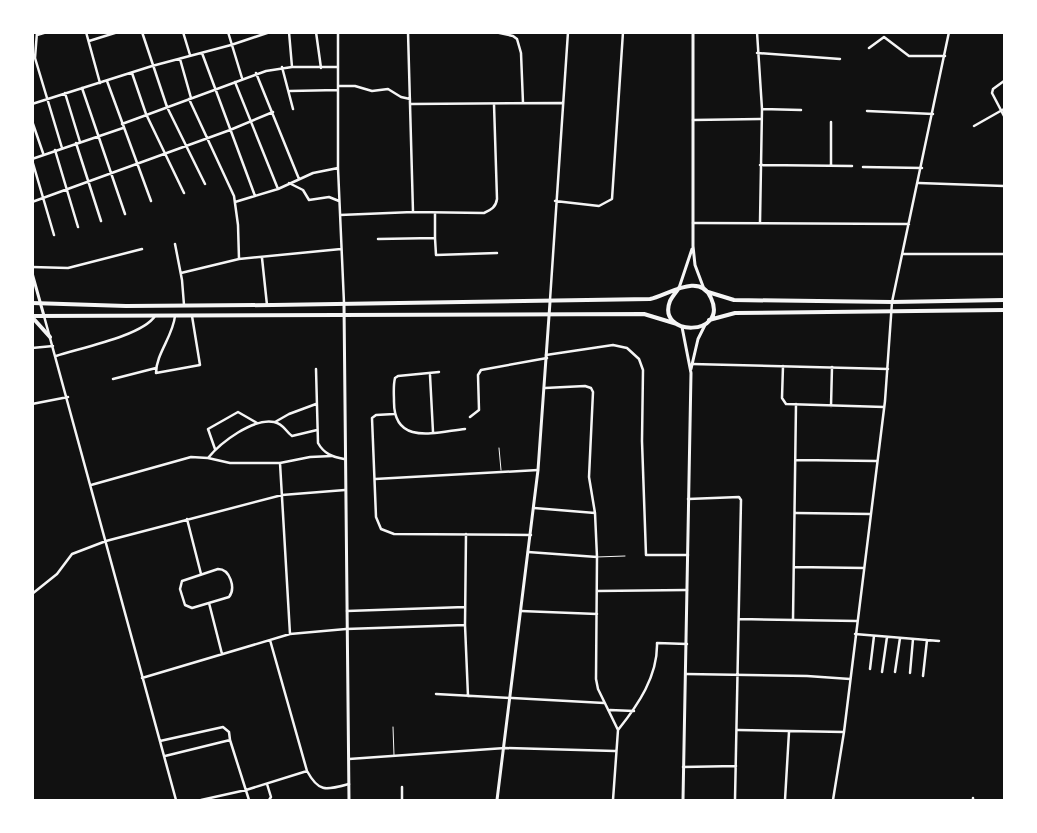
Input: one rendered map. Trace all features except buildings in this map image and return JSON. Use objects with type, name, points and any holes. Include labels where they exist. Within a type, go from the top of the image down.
[{"type":"main road","points":[[32,303],[59,305],[267,305],[550,302],[650,299],[667,295],[679,288],[692,285],[734,300],[892,302],[1004,300]]},
{"type":"main road","points":[[677,324],[670,314],[669,302],[679,288]]},
{"type":"main road","points":[[32,317],[175,314],[648,314],[690,329],[705,324],[709,320],[713,305],[705,290]]},
{"type":"main road","points":[[709,320],[736,313],[1004,310]]},
{"type":"main road","points":[[32,317],[50,336]]},
{"type":"street","points":[[47,32],[37,34],[35,58],[62,148]]},
{"type":"street","points":[[86,32],[100,82]]},
{"type":"street","points":[[89,41],[118,32]]},
{"type":"street","points":[[147,32],[142,33],[167,107],[205,184]]},
{"type":"street","points":[[183,32],[190,56]]},
{"type":"street","points":[[228,32],[242,78]]},
{"type":"street","points":[[32,104],[152,66],[231,45],[270,32]]},
{"type":"street","points":[[289,32],[292,67]]},
{"type":"street","points":[[316,32],[321,68]]},
{"type":"street","points":[[338,32],[338,168],[344,304],[344,459],[349,800]]},
{"type":"street","points":[[408,32],[413,212]]},
{"type":"street","points":[[495,32],[513,36],[520,44],[523,103]]},
{"type":"street","points":[[497,800],[505,748],[538,470],[568,32]]},
{"type":"street","points":[[555,201],[599,206],[612,199],[623,32]]},
{"type":"street","points":[[693,32],[693,246],[695,265],[705,290]]},
{"type":"street","points":[[757,32],[762,109],[760,119],[760,222]]},
{"type":"street","points":[[833,800],[844,732],[884,407],[892,302],[919,183],[949,32]]},
{"type":"street","points":[[869,48],[884,37],[909,56],[945,56]]},
{"type":"street","points":[[202,53],[214,90],[255,196]]},
{"type":"street","points":[[757,53],[840,59]]},
{"type":"street","points":[[180,59],[190,98],[207,139],[228,181],[235,202],[239,259]]},
{"type":"street","points":[[282,67],[290,91],[293,109]]},
{"type":"street","points":[[122,124],[256,73],[282,67],[338,67]]},
{"type":"street","points":[[132,73],[146,114],[184,193]]},
{"type":"street","points":[[256,73],[299,178]]},
{"type":"street","points":[[106,80],[151,201]]},
{"type":"street","points":[[1004,81],[993,89],[992,93],[1003,110],[1004,116]]},
{"type":"street","points":[[235,82],[278,188]]},
{"type":"street","points":[[290,91],[355,86],[372,91],[388,89],[401,97],[410,99]]},
{"type":"street","points":[[82,88],[125,214]]},
{"type":"street","points":[[65,93],[101,220]]},
{"type":"street","points":[[410,104],[562,103]]},
{"type":"street","points":[[340,215],[413,212],[484,213],[496,204],[494,104]]},
{"type":"street","points":[[762,109],[801,110]]},
{"type":"street","points":[[974,126],[1003,110]]},
{"type":"street","points":[[867,111],[933,114]]},
{"type":"street","points":[[32,202],[207,139],[273,112]]},
{"type":"street","points":[[693,120],[760,119]]},
{"type":"street","points":[[32,121],[44,154]]},
{"type":"street","points":[[830,166],[831,122]]},
{"type":"street","points":[[54,235],[32,159],[124,128]]},
{"type":"street","points":[[55,150],[78,228]]},
{"type":"street","points":[[760,165],[852,166]]},
{"type":"street","points":[[863,167],[922,168]]},
{"type":"street","points":[[235,202],[278,188],[314,173],[338,168]]},
{"type":"street","points":[[289,183],[303,190],[309,200],[329,197],[339,200]]},
{"type":"street","points":[[919,183],[1004,186]]},
{"type":"street","points":[[434,213],[436,255],[497,253]]},
{"type":"street","points":[[693,223],[909,224]]},
{"type":"street","points":[[378,239],[435,238]]},
{"type":"street","points":[[175,244],[181,273],[184,305]]},
{"type":"street","points":[[679,288],[693,246]]},
{"type":"street","points":[[32,267],[68,268],[142,249]]},
{"type":"street","points":[[181,273],[239,259],[341,249]]},
{"type":"street","points":[[904,254],[1004,254]]},
{"type":"street","points":[[262,258],[267,305]]},
{"type":"street","points":[[32,273],[68,396],[176,800]]},
{"type":"street","points":[[175,314],[173,328],[156,368],[157,373],[200,365],[192,314]]},
{"type":"street","points":[[56,356],[135,331],[148,324],[155,315]]},
{"type":"street","points":[[691,365],[698,339],[705,324]]},
{"type":"street","points":[[682,327],[691,365],[683,800]]},
{"type":"street","points":[[32,348],[53,346]]},
{"type":"street","points":[[470,417],[479,410],[478,375],[480,370],[546,356],[613,346],[627,348],[639,359],[643,370],[642,441],[646,555],[688,555]]},
{"type":"street","points":[[691,365],[888,368]]},
{"type":"street","points":[[783,366],[782,398],[786,404],[884,407]]},
{"type":"street","points":[[831,406],[832,367]]},
{"type":"street","points":[[113,380],[156,368]]},
{"type":"street","points":[[316,369],[317,430],[322,450],[332,456]]},
{"type":"street","points":[[439,372],[430,375],[398,376],[395,378],[394,414],[400,425],[409,432],[466,429]]},
{"type":"street","points":[[430,375],[433,432]]},
{"type":"street","points":[[545,388],[585,386],[591,388],[589,476],[595,513],[597,557],[596,679],[604,703],[618,730]]},
{"type":"street","points":[[32,404],[68,396]]},
{"type":"street","points":[[208,458],[215,449],[257,423],[275,422],[289,414],[316,404]]},
{"type":"street","points":[[793,620],[796,513],[796,404]]},
{"type":"street","points":[[215,449],[208,429],[238,412],[257,423]]},
{"type":"street","points":[[394,414],[376,415],[372,418],[376,517],[380,529],[394,534],[531,535]]},
{"type":"street","points":[[275,422],[284,426],[292,436],[317,430]]},
{"type":"street","points":[[92,485],[192,457],[230,462],[280,463],[310,457],[332,456],[344,459]]},
{"type":"street","points":[[796,460],[877,461]]},
{"type":"street","points":[[280,463],[290,634]]},
{"type":"street","points":[[375,479],[538,470]]},
{"type":"street","points":[[32,594],[57,574],[72,554],[106,541],[282,495],[345,492]]},
{"type":"street","points":[[688,499],[739,497],[741,500],[738,730],[735,800]]},
{"type":"street","points":[[534,508],[595,513]]},
{"type":"street","points":[[796,513],[871,514]]},
{"type":"street","points":[[187,519],[201,574]]},
{"type":"street","points":[[466,534],[465,626],[468,696]]},
{"type":"street","points":[[528,552],[597,557]]},
{"type":"street","points":[[794,567],[864,568]]},
{"type":"street","points":[[223,569],[228,573],[232,590],[229,598],[192,608],[183,602],[180,589],[182,580],[201,574],[223,569]]},
{"type":"street","points":[[597,591],[687,590]]},
{"type":"street","points":[[210,604],[222,654]]},
{"type":"street","points":[[346,611],[465,608]]},
{"type":"street","points":[[521,611],[597,614]]},
{"type":"street","points":[[739,619],[857,621]]},
{"type":"street","points":[[142,678],[290,634],[346,629],[465,626]]},
{"type":"street","points":[[855,634],[939,641]]},
{"type":"street","points":[[870,669],[874,636]]},
{"type":"street","points":[[882,672],[887,637]]},
{"type":"street","points":[[895,672],[900,638]]},
{"type":"street","points":[[910,674],[913,639]]},
{"type":"street","points":[[270,640],[307,771],[316,785],[324,789],[349,784]]},
{"type":"street","points":[[923,676],[926,640]]},
{"type":"street","points":[[614,800],[615,751],[618,730],[634,711],[657,660],[657,643],[687,644]]},
{"type":"street","points":[[686,674],[738,674],[850,679]]},
{"type":"street","points":[[436,694],[604,703]]},
{"type":"street","points":[[609,710],[634,711]]},
{"type":"street","points":[[160,741],[223,727],[229,732],[249,800]]},
{"type":"street","points":[[738,730],[844,732]]},
{"type":"street","points":[[785,800],[789,732]]},
{"type":"street","points":[[165,756],[230,740]]},
{"type":"street","points":[[349,759],[505,748],[615,751]]},
{"type":"street","points":[[683,766],[736,766]]},
{"type":"street","points":[[200,800],[246,790],[307,771]]},
{"type":"street","points":[[267,784],[271,797],[269,800]]},
{"type":"street","points":[[402,787],[402,800]]},
{"type":"lane","points":[[499,448],[502,471]]},
{"type":"lane","points":[[597,557],[626,556]]},
{"type":"lane","points":[[393,727],[394,756]]}]
